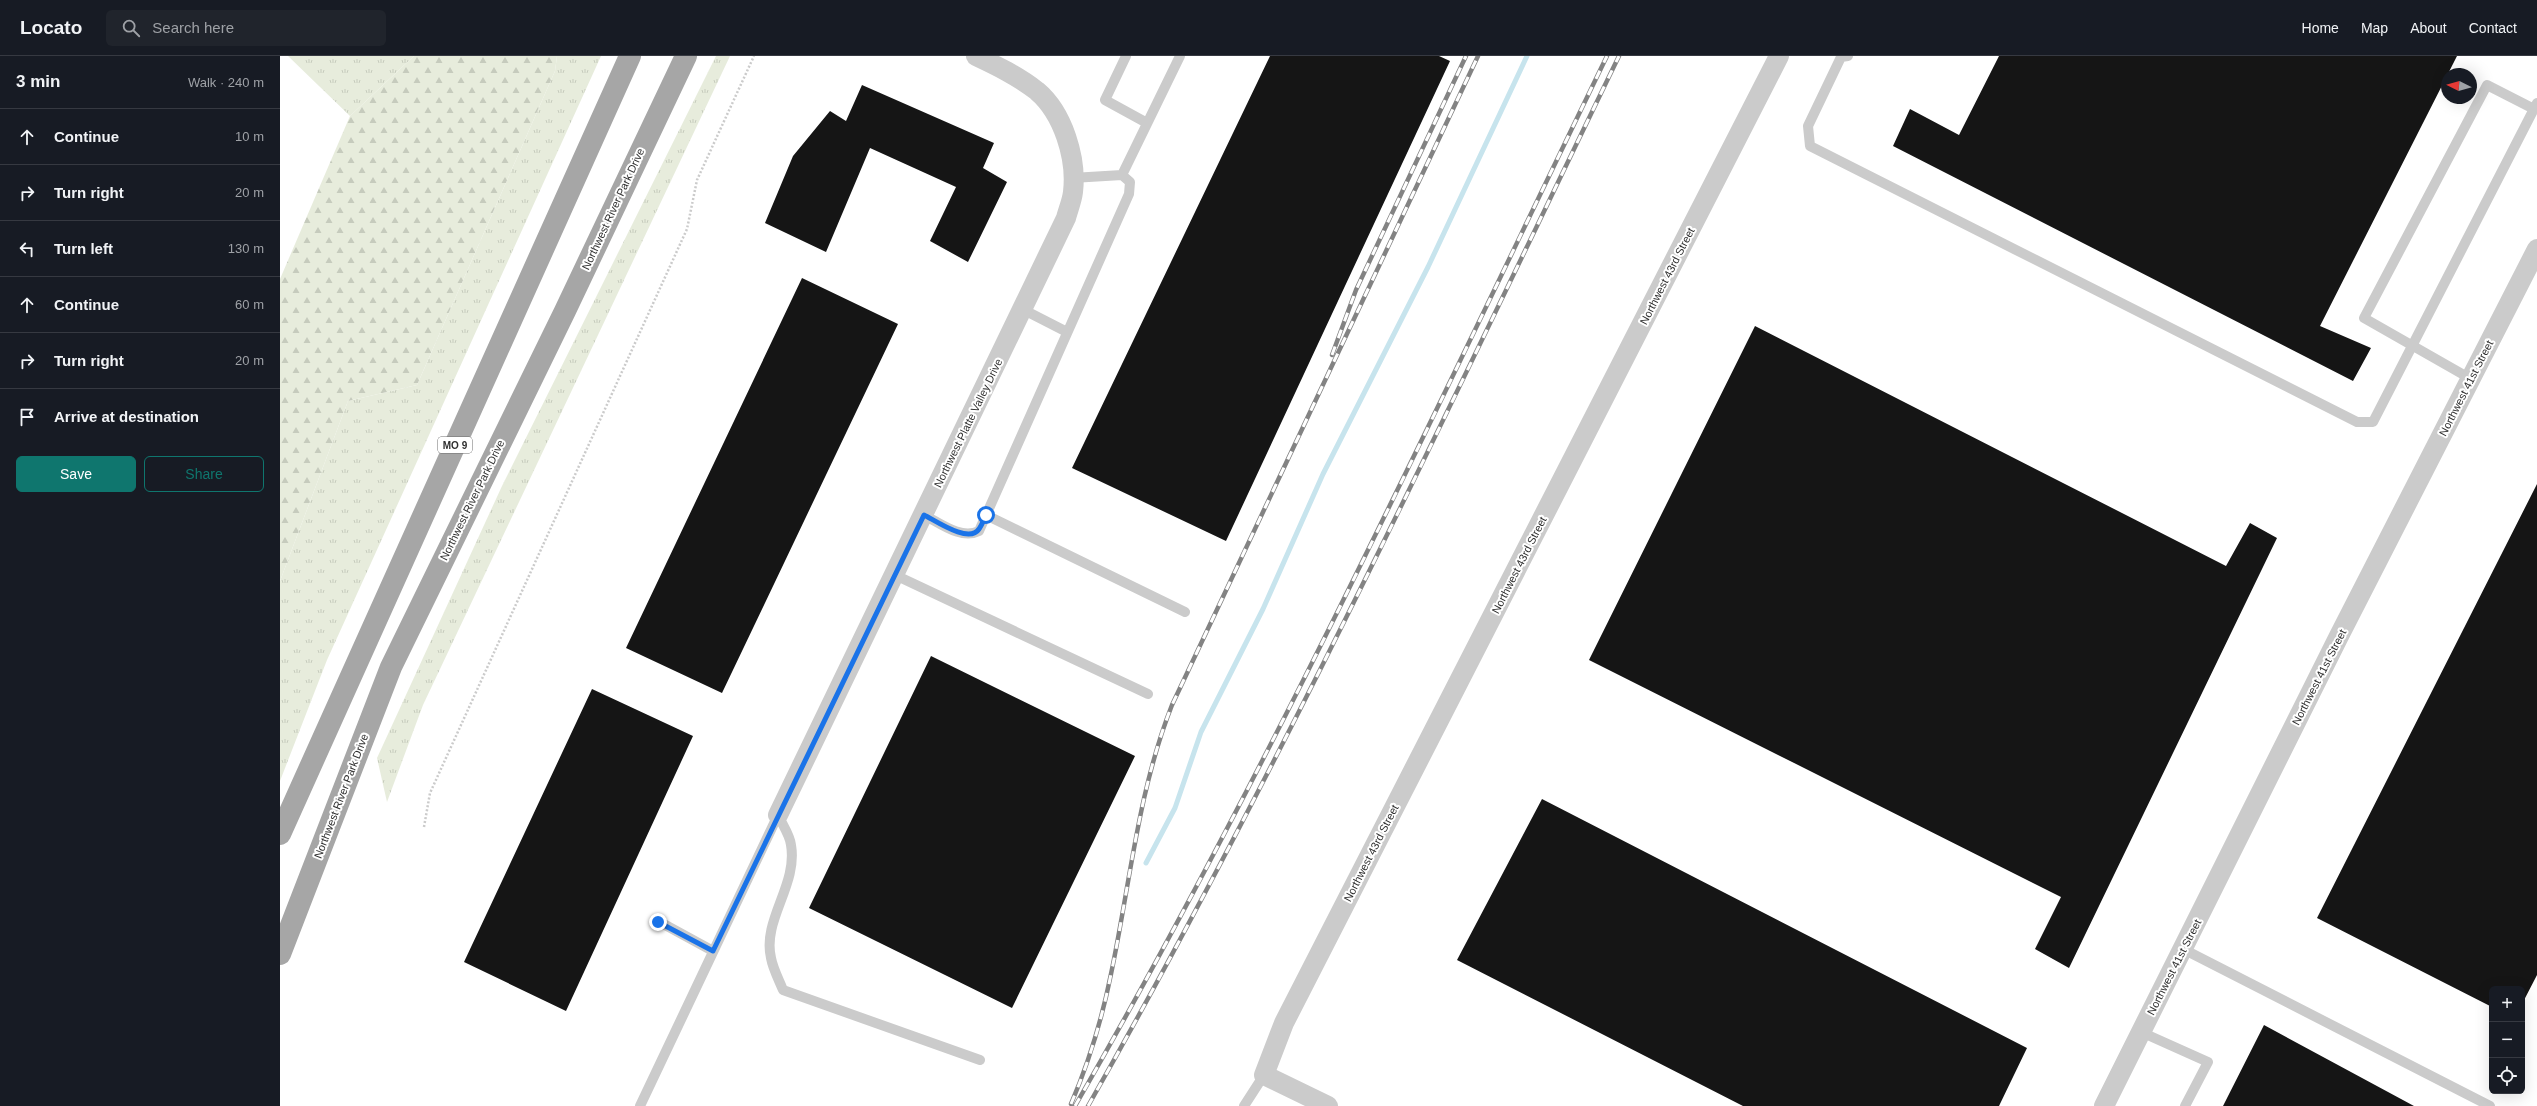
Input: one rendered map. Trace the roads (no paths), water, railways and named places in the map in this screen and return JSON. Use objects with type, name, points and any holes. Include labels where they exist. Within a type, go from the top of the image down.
[{"type":"main road","name":"MO 9","points":[[280,834],[630,56]]},
{"type":"main road","name":"Northwest River Park Drive","points":[[280,954],[392,666],[565,311],[686,56]]},
{"type":"street","name":"Northwest Platte Valley Drive","points":[[778,815],[1024,310],[1066,218],[1073,191],[1072,178],[1067,143],[1057,115],[1038,92],[1013,74],[976,56]]},
{"type":"street","name":"Northwest 43rd Street","points":[[1264,1075],[1284,1023],[1779,56]]},
{"type":"street","name":"Northwest 41st Street","points":[[2104,1106],[2537,249]]},
{"type":"street","points":[[1264,1075],[1328,1106]]},
{"type":"lane","points":[[1126,56],[1105,100],[1147,124]]},
{"type":"lane","points":[[1122,175],[1180,56]]},
{"type":"lane","points":[[1843,56],[1808,126],[1810,146],[2357,422],[2373,422],[2412,346],[2535,106],[2487,85],[2364,318],[2412,346],[2471,379]]},
{"type":"lane","points":[[924,515],[963,534],[972,534],[979,531],[1129,194],[1130,182],[1122,175],[1072,178]]},
{"type":"lane","points":[[1024,310],[1067,332]]},
{"type":"lane","points":[[986,515],[1185,612]]},
{"type":"lane","points":[[895,575],[1148,694]]},
{"type":"lane","points":[[640,1106],[778,815]]},
{"type":"lane","points":[[778,815],[791,846],[790,880],[776,916],[770,938],[770,958],[783,990],[980,1060]]},
{"type":"lane","points":[[658,922],[713,951]]},
{"type":"lane","points":[[2182,949],[2490,1106]]},
{"type":"lane","points":[[2141,1032],[2208,1062],[2185,1106]]},
{"type":"lane","points":[[1244,1106],[1264,1075]]},
{"type":"waterway","points":[[1146,863],[1175,808],[1201,732],[1263,609],[1323,474],[1428,267],[1527,56]]},
{"type":"railway","points":[[1332,355],[1356,290],[1466,56]]},
{"type":"railway","points":[[1071,1104],[1089,1056],[1103,1007],[1118,940],[1143,804],[1160,738],[1172,705],[1478,56]]},
{"type":"railway","points":[[1075,1106],[1147,978],[1217,848],[1284,717],[1415,454],[1607,56]]},
{"type":"railway","points":[[1088,1106],[1160,977],[1229,848],[1296,717],[1427,453],[1619,56]]}]
